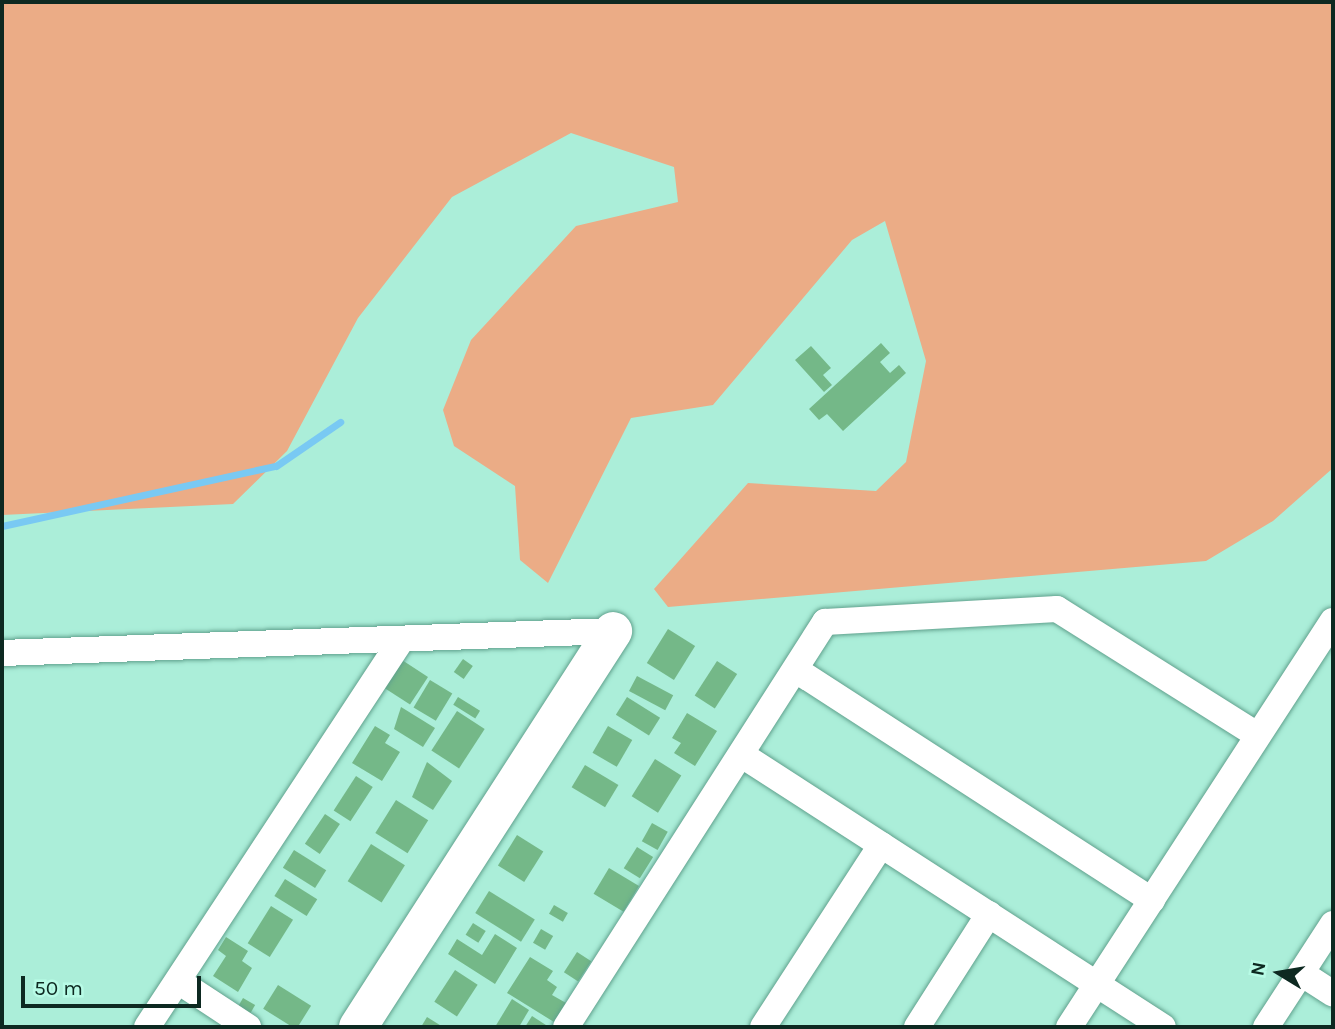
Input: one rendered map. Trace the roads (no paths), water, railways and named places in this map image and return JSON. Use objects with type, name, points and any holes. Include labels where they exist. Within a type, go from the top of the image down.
[{"type":"street","points":[[565,1027],[825,622],[1058,609],[1257,735]]},
{"type":"street","points":[[1069,1027],[1333,621]]},
{"type":"street","points":[[2,653],[613,631]]},
{"type":"street","points":[[358,1027],[613,631]]},
{"type":"street","points":[[147,1027],[401,640]]},
{"type":"street","points":[[796,670],[1152,900]]},
{"type":"street","points":[[742,755],[1163,1027]]},
{"type":"street","points":[[763,1027],[881,845]]},
{"type":"street","points":[[917,1027],[989,914]]},
{"type":"street","points":[[1266,1027],[1333,923]]},
{"type":"street","points":[[1301,974],[1333,994]]},
{"type":"street","points":[[178,981],[248,1027]]},
{"type":"waterway","points":[[2,526],[276,466],[340,422]]}]
